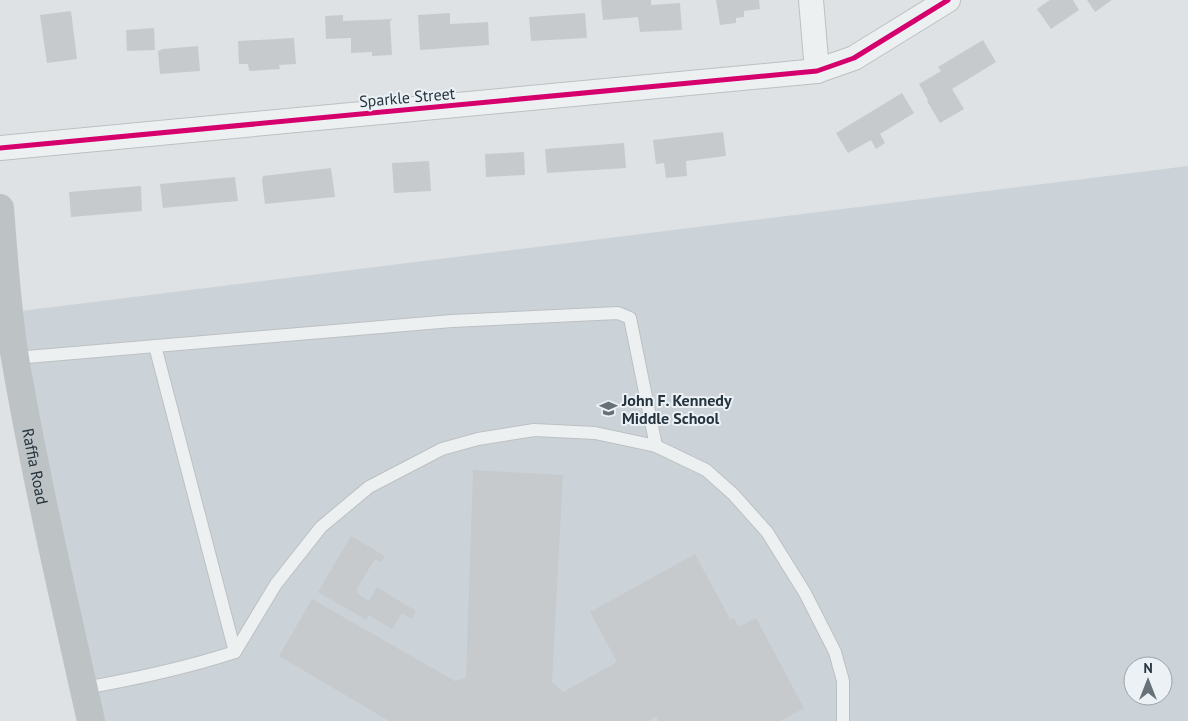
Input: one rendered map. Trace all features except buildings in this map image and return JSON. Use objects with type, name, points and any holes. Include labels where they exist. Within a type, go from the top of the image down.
[{"type":"main road","name":"Raffia Road","points":[[0,208],[4,296],[51,543],[91,721]]},
{"type":"street","points":[[811,0],[817,71]]},
{"type":"street","name":"Sparkle Street","points":[[0,148],[817,71],[854,58],[948,0]]},
{"type":"lane","points":[[15,358],[452,321],[618,313],[630,318],[656,446]]},
{"type":"lane","points":[[155,346],[236,652]]},
{"type":"lane","points":[[84,688],[186,666],[236,652],[276,584],[321,527],[369,487],[436,452],[478,439],[534,430],[595,433],[656,446],[706,470],[733,494],[768,532],[805,593],[835,652],[843,681],[843,721]]},
{"type":"shaded area","name":"John F. Kennedy Middle School","points":[[1188,166],[1188,721],[103,721],[5,313]]},
{"type":"cycle path","points":[[0,148],[817,71],[854,58],[948,0]]},
{"type":"place","name":"John F. Kennedy Middle School","points":[[608,409]]}]
